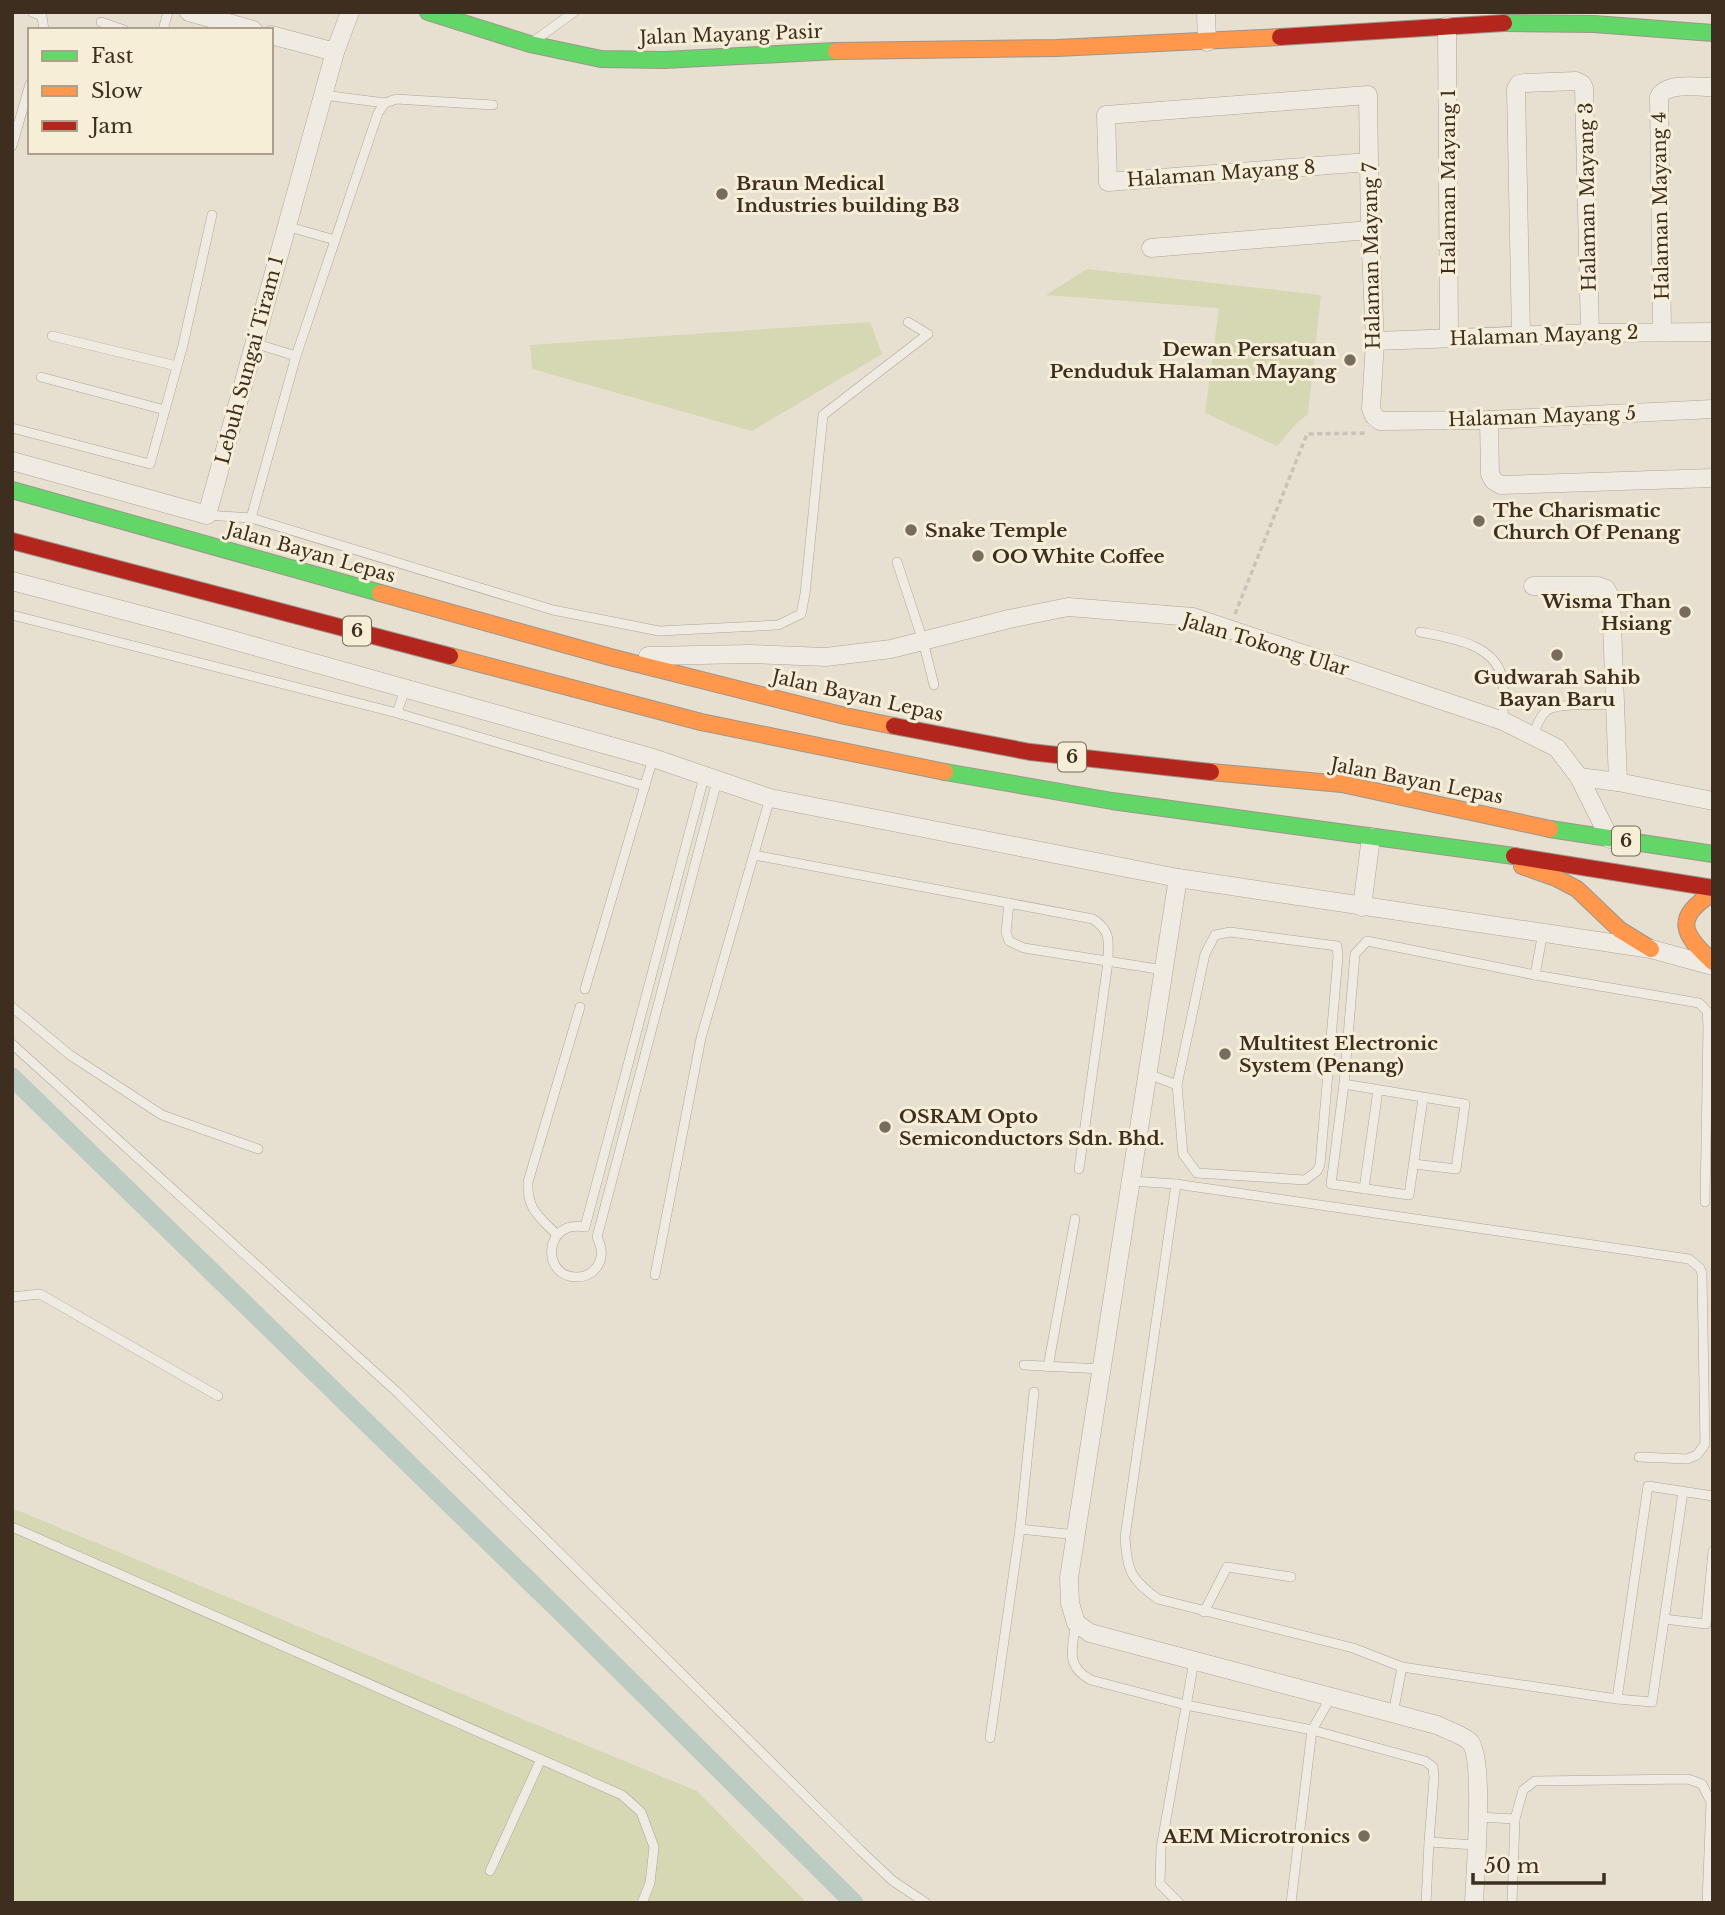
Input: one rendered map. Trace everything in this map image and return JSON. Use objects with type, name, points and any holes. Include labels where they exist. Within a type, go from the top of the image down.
[{"type":"main road","name":"Jalan Mayang Pasir","points":[[428,12],[530,44],[601,59],[664,60],[822,51],[1056,48],[1207,42],[1594,18],[1713,33]]},
{"type":"main road","name":"Jalan Bayan Lepas","points":[[12,491],[610,657],[845,716],[1030,752],[1342,784],[1539,827],[1713,854]]},
{"type":"main road","name":"6","points":[[12,541],[701,722],[947,774],[1112,801],[1483,853],[1713,891]]},
{"type":"main road","points":[[1483,853],[1577,889],[1620,930],[1651,948]]},
{"type":"main road","points":[[1713,891],[1692,908],[1686,923],[1689,938],[1713,964]]},
{"type":"street","points":[[189,12],[246,28]]},
{"type":"street","name":"Lebuh Sungai Tiram 1","points":[[206,515],[335,52],[349,12]]},
{"type":"street","points":[[1206,12],[1207,42]]},
{"type":"street","name":"Halaman Mayang 1","points":[[1447,26],[1449,338]]},
{"type":"street","points":[[273,36],[335,52]]},
{"type":"street","name":"Halaman Mayang 3","points":[[1521,335],[1516,89],[1525,83],[1576,81],[1584,88],[1590,333]]},
{"type":"street","name":"Halaman Mayang 4","points":[[1662,331],[1659,97],[1668,87],[1713,87]]},
{"type":"street","name":"Halaman Mayang 8","points":[[1368,95],[1106,115],[1108,182],[1369,162]]},
{"type":"street","name":"Halaman Mayang 7","points":[[1368,95],[1375,341],[1371,409],[1377,418]]},
{"type":"street","points":[[1151,248],[1370,230]]},
{"type":"street","name":"Halaman Mayang 2","points":[[1375,341],[1713,331]]},
{"type":"street","name":"Halaman Mayang 5","points":[[1377,418],[1489,420],[1713,410]]},
{"type":"street","points":[[1489,420],[1490,474],[1500,485],[1713,478]]},
{"type":"street","points":[[12,461],[206,515]]},
{"type":"street","points":[[12,581],[653,758],[770,798],[1178,878],[1651,948],[1713,964]]},
{"type":"street","points":[[1534,586],[1598,586],[1606,589],[1611,598],[1618,782]]},
{"type":"street","name":"Jalan Tokong Ular","points":[[610,657],[750,654],[826,657],[891,649],[1068,607],[1193,617],[1503,721],[1556,748],[1578,778],[1610,839]]},
{"type":"street","points":[[1578,778],[1618,782],[1713,802]]},
{"type":"street","points":[[1362,907],[1371,837]]},
{"type":"street","points":[[1178,878],[1069,1578],[1070,1603],[1076,1623],[1090,1633],[1437,1725],[1470,1742],[1477,1755],[1479,1780],[1474,1903]]},
{"type":"lane","points":[[32,12],[42,16],[44,28]]},
{"type":"lane","points":[[530,44],[574,12]]},
{"type":"lane","points":[[101,22],[118,28]]},
{"type":"lane","points":[[12,146],[28,91]]},
{"type":"lane","points":[[323,95],[385,103],[396,99],[493,104]]},
{"type":"lane","points":[[251,518],[296,356],[378,113],[385,103]]},
{"type":"lane","points":[[12,428],[150,464],[177,366],[212,215]]},
{"type":"lane","points":[[286,226],[335,240]]},
{"type":"lane","points":[[206,515],[251,518],[553,610],[659,631],[778,625],[801,614],[823,415],[928,334],[908,322]]},
{"type":"lane","points":[[52,336],[177,366]]},
{"type":"lane","points":[[254,343],[296,356]]},
{"type":"lane","points":[[41,377],[164,410]]},
{"type":"lane","points":[[897,562],[923,640],[934,685]]},
{"type":"lane","points":[[12,614],[397,713],[645,786]]},
{"type":"lane","points":[[1420,632],[1461,640],[1492,656],[1503,682],[1503,721]]},
{"type":"lane","points":[[397,713],[405,689]]},
{"type":"lane","points":[[1532,736],[1544,713],[1550,708],[1615,705]]},
{"type":"lane","points":[[585,989],[653,758]]},
{"type":"lane","points":[[711,779],[597,1237],[602,1253],[600,1262],[588,1275],[571,1277],[556,1268],[551,1251],[552,1243],[556,1235],[570,1227],[585,1227],[711,779]]},
{"type":"lane","points":[[654,1275],[701,1038],[770,798]]},
{"type":"lane","points":[[754,855],[1093,919],[1104,926],[1108,939],[1108,962],[1079,1169]]},
{"type":"lane","points":[[1009,903],[1006,932],[1009,942],[1024,948],[1164,970]]},
{"type":"lane","points":[[1230,932],[1337,946],[1321,1165],[1317,1171],[1305,1180],[1197,1173],[1183,1154],[1177,1085],[1205,954],[1215,935],[1230,932]]},
{"type":"lane","points":[[1535,975],[1543,932]]},
{"type":"lane","points":[[1423,1098],[1409,1195],[1331,1184],[1344,1084],[1355,954],[1367,941],[1535,975],[1699,1003],[1707,1011],[1708,1027],[1705,1202]]},
{"type":"lane","points":[[12,1007],[70,1055],[162,1115],[258,1149]]},
{"type":"lane","points":[[556,1235],[535,1213],[528,1198],[528,1182],[580,1007]]},
{"type":"lane","points":[[12,1044],[398,1393],[860,1850],[893,1881],[926,1903]]},
{"type":"lane","points":[[1148,1074],[1177,1085]]},
{"type":"lane","points":[[1344,1084],[1465,1104],[1456,1169],[1414,1164]]},
{"type":"lane","points":[[1364,1189],[1378,1090]]},
{"type":"lane","points":[[1131,1181],[1176,1184],[1689,1259],[1700,1268],[1702,1274],[1705,1444],[1697,1455],[1687,1459],[1639,1457]]},
{"type":"lane","points":[[1176,1184],[1125,1537],[1126,1558],[1132,1575],[1140,1586],[1158,1599],[1353,1648],[1402,1667],[1652,1702],[1683,1492]]},
{"type":"lane","points":[[1048,1367],[1075,1219]]},
{"type":"lane","points":[[12,1297],[40,1294],[218,1395]]},
{"type":"lane","points":[[1024,1365],[1102,1369]]},
{"type":"lane","points":[[990,1738],[1020,1529],[1034,1392]]},
{"type":"lane","points":[[1617,1699],[1648,1486],[1713,1496]]},
{"type":"lane","points":[[12,1527],[622,1795],[641,1812],[654,1847],[650,1883],[642,1903]]},
{"type":"lane","points":[[1020,1529],[1076,1535]]},
{"type":"lane","points":[[1664,1619],[1706,1624],[1713,1551]]},
{"type":"lane","points":[[1204,1612],[1227,1567],[1291,1577]]},
{"type":"lane","points":[[1076,1623],[1073,1664],[1079,1674],[1091,1680],[1186,1705],[1312,1730],[1426,1761],[1433,1768],[1434,1778],[1426,1903]]},
{"type":"lane","points":[[1179,1903],[1160,1884],[1161,1848],[1194,1661]]},
{"type":"lane","points":[[1393,1714],[1402,1667]]},
{"type":"lane","points":[[1292,1903],[1312,1730],[1331,1697]]},
{"type":"lane","points":[[490,1871],[541,1759]]},
{"type":"lane","points":[[1512,1903],[1514,1819],[1524,1790],[1535,1781],[1688,1779],[1702,1784],[1711,1802],[1707,1903]]},
{"type":"lane","points":[[1478,1816],[1514,1819]]},
{"type":"lane","points":[[1429,1842],[1476,1845]]},
{"type":"path","points":[[1228,629],[1307,434],[1371,433],[1377,418]]},
{"type":"green space","points":[[1087,269],[1321,295],[1308,414],[1277,446],[1205,413],[1219,308],[1046,295]]},
{"type":"green space","points":[[870,322],[882,354],[752,431],[532,369],[530,345]]},
{"type":"green space","points":[[12,1508],[697,1791],[807,1903],[12,1903]]},
{"type":"waterway","points":[[12,1077],[570,1621],[854,1903]]},
{"type":"traffic: fast","points":[[428,12],[530,44],[601,59],[664,60],[836,51]]},
{"type":"traffic: fast","points":[[1504,23],[1594,24],[1713,33]]},
{"type":"traffic: fast","points":[[12,490],[380,593]]},
{"type":"traffic: fast","points":[[945,772],[1112,801],[1514,856]]},
{"type":"traffic: fast","points":[[1550,829],[1713,854]]},
{"type":"traffic: slow","points":[[836,51],[1057,48],[1280,37]]},
{"type":"traffic: slow","points":[[380,593],[610,657],[894,726]]},
{"type":"traffic: slow","points":[[450,656],[701,722],[945,772]]},
{"type":"traffic: slow","points":[[1211,772],[1342,784],[1550,829]]},
{"type":"traffic: slow","points":[[1522,866],[1577,889],[1620,930],[1651,949]]},
{"type":"traffic: slow","points":[[1713,893],[1692,910],[1686,926],[1694,943],[1713,962]]},
{"type":"traffic: jam","points":[[1280,37],[1504,23]]},
{"type":"traffic: jam","points":[[12,541],[450,656]]},
{"type":"traffic: jam","points":[[894,726],[1030,752],[1211,772]]},
{"type":"traffic: jam","points":[[1514,856],[1713,888]]},
{"type":"place","name":"Braun Medical Industries building B3","points":[[722,194]]},
{"type":"place","name":"Dewan Persatuan Penduduk Halaman Mayang","points":[[1350,360]]},
{"type":"place","name":"The Charismatic Church Of Penang","points":[[1479,521]]},
{"type":"place","name":"Snake Temple","points":[[911,530]]},
{"type":"place","name":"OO White Coffee","points":[[978,556]]},
{"type":"place","name":"Wisma Than Hsiang","points":[[1685,612]]},
{"type":"place","name":"Gudwarah Sahib Bayan Baru","points":[[1557,655]]},
{"type":"place","name":"Multitest Electronic System (Penang)","points":[[1225,1054]]},
{"type":"place","name":"OSRAM Opto Semiconductors Sdn. Bhd.","points":[[885,1127]]},
{"type":"place","name":"AEM Microtronics","points":[[1364,1836]]}]
